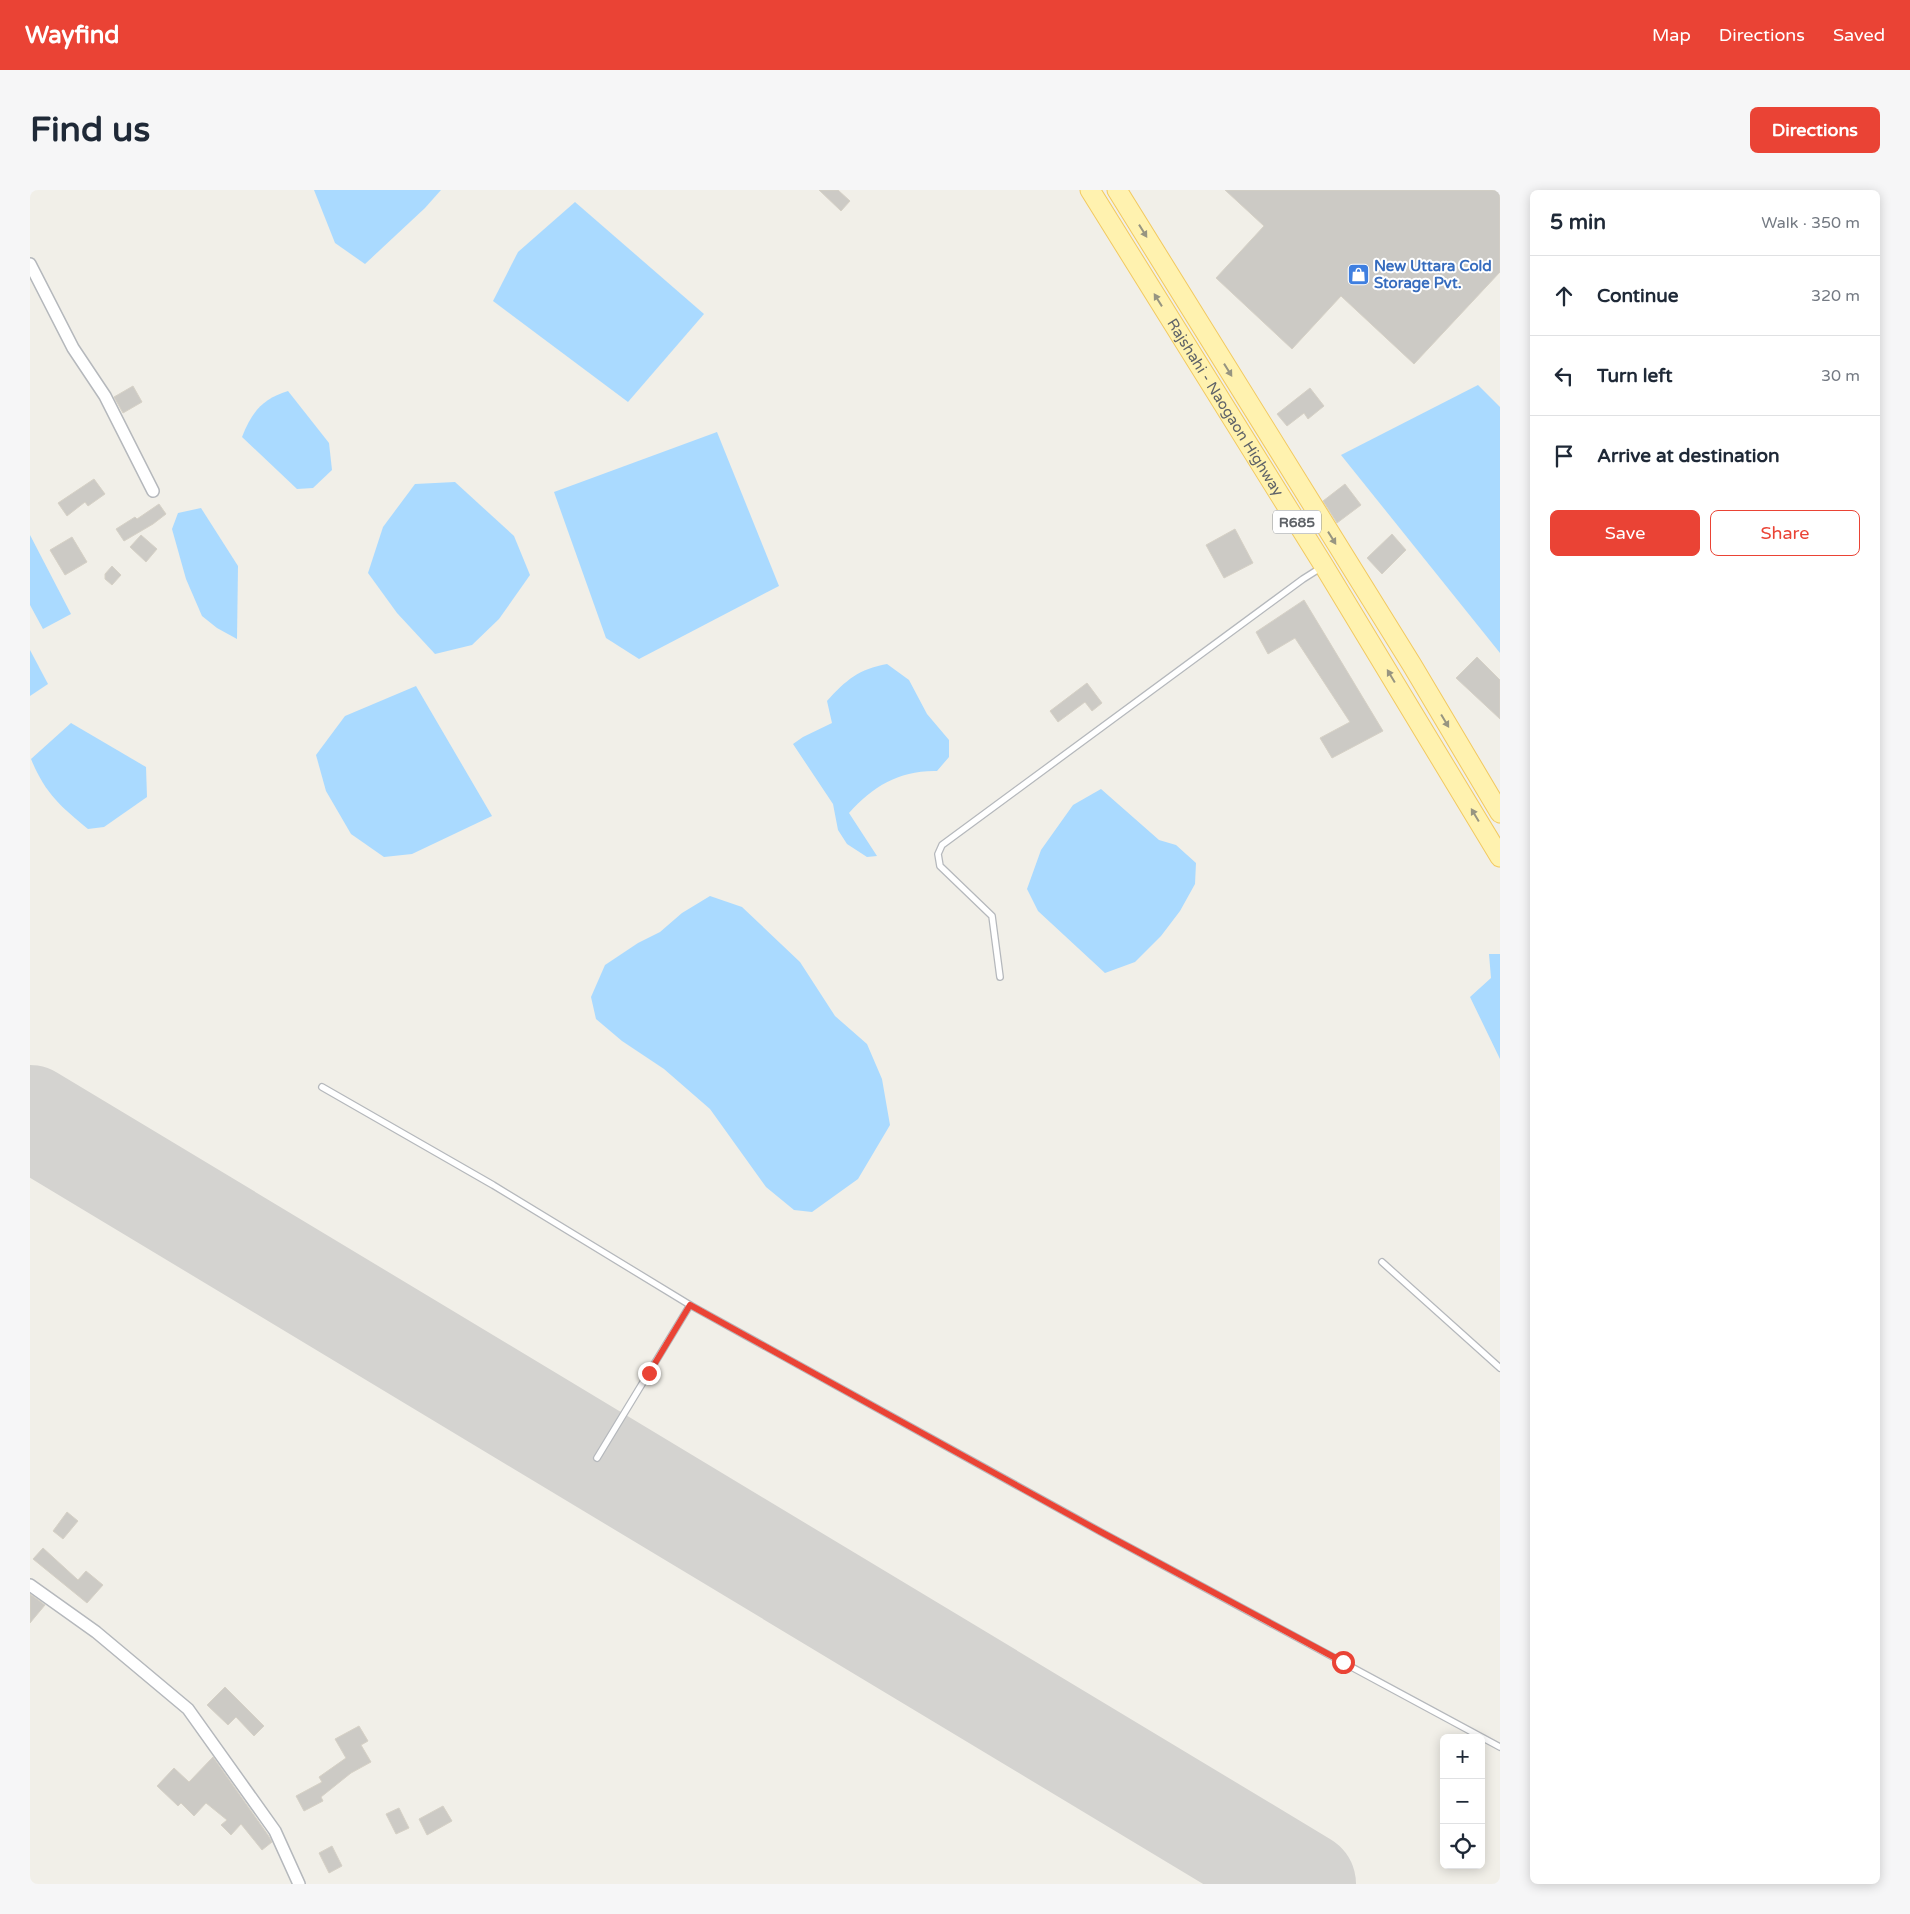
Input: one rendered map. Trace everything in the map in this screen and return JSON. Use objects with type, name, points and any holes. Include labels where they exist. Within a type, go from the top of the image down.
[{"type":"main road","name":"Rajshahi - Naogaon Highway","points":[[1090,190],[1324,566],[1500,857]]},
{"type":"main road","name":"Rajshahi - Naogaon Highway","points":[[1117,190],[1412,665],[1500,812]]},
{"type":"street","points":[[30,264],[73,348],[105,396],[153,491]]},
{"type":"street","points":[[30,1585],[96,1632],[188,1709],[275,1831],[299,1884]]},
{"type":"lane","points":[[1000,977],[992,916],[940,866],[938,854],[942,845],[1303,578],[1324,566]]},
{"type":"lane","points":[[322,1087],[493,1185],[690,1305],[1101,1532],[1500,1747]]},
{"type":"lane","points":[[1382,1262],[1500,1368]]},
{"type":"lane","points":[[597,1458],[690,1305]]},
{"type":"water","points":[[314,190],[441,190],[425,208],[365,264],[335,243]]},
{"type":"water","points":[[575,202],[704,314],[628,402],[493,301],[518,252]]},
{"type":"water","points":[[1478,385],[1500,407],[1500,653],[1341,455]]},
{"type":"water","points":[[288,391],[329,443],[332,470],[313,488],[297,489],[242,437],[250,420],[265,402]]},
{"type":"water","points":[[717,432],[779,586],[639,659],[606,638],[554,492]]},
{"type":"water","points":[[455,482],[514,536],[530,575],[499,619],[472,645],[435,654],[397,613],[368,573],[383,527],[415,484]]},
{"type":"water","points":[[201,508],[238,566],[237,639],[217,628],[202,616],[186,579],[172,529],[178,513]]},
{"type":"water","points":[[30,535],[71,614],[43,629],[30,605]]},
{"type":"water","points":[[30,650],[48,684],[30,696]]},
{"type":"water","points":[[887,664],[909,680],[927,714],[949,740],[949,757],[937,771],[911,773],[888,782],[868,795],[849,813],[877,856],[867,857],[847,844],[838,830],[833,804],[793,744],[832,723],[827,701],[847,681],[868,669]]},
{"type":"water","points":[[416,686],[492,816],[412,854],[384,857],[351,834],[326,791],[316,755],[345,716]]},
{"type":"water","points":[[71,723],[146,767],[147,797],[104,827],[88,829],[69,813],[48,790],[31,759]]},
{"type":"water","points":[[1101,789],[1159,840],[1176,845],[1196,863],[1195,884],[1180,911],[1161,936],[1135,962],[1105,973],[1038,911],[1027,889],[1041,850],[1073,805]]},
{"type":"water","points":[[710,896],[742,907],[800,962],[835,1016],[867,1044],[882,1079],[890,1125],[858,1179],[812,1212],[794,1210],[766,1187],[710,1109],[664,1069],[622,1041],[596,1019],[591,997],[605,965],[638,943],[660,932],[682,913]]},
{"type":"water","points":[[1489,954],[1500,954],[1500,1059],[1470,997],[1491,978]]},
{"type":"building","points":[[819,190],[838,190],[850,201],[841,211]]},
{"type":"building","name":"New Uttara Cold Storage Pvt.","points":[[1225,190],[1500,190],[1500,272],[1414,364],[1341,296],[1292,349],[1216,278],[1264,226]]},
{"type":"building","points":[[133,386],[142,402],[123,413],[114,397]]},
{"type":"building","points":[[1310,388],[1324,406],[1308,419],[1304,413],[1287,426],[1277,414]]},
{"type":"building","points":[[94,479],[105,494],[88,506],[85,502],[67,516],[58,503]]},
{"type":"building","points":[[1345,484],[1361,505],[1337,523],[1323,501]]},
{"type":"building","points":[[159,504],[166,514],[124,541],[116,529],[135,517],[137,519]]},
{"type":"building","points":[[1235,529],[1253,563],[1224,578],[1206,545]]},
{"type":"building","points":[[1392,534],[1406,550],[1382,574],[1367,558]]},
{"type":"building","points":[[141,535],[157,549],[146,562],[130,547]]},
{"type":"building","points":[[72,537],[87,562],[65,575],[50,550]]},
{"type":"building","points":[[112,566],[121,575],[112,585],[105,579],[105,574]]},
{"type":"building","points":[[1304,600],[1383,731],[1332,758],[1320,738],[1350,722],[1295,638],[1268,654],[1256,632]]},
{"type":"building","points":[[1477,657],[1500,680],[1500,719],[1456,678]]},
{"type":"building","points":[[1087,683],[1102,703],[1092,711],[1085,702],[1058,722],[1050,711]]},
{"type":"building","points":[[67,1512],[78,1521],[63,1539],[53,1531]]},
{"type":"building","points":[[43,1548],[78,1580],[86,1571],[103,1585],[87,1603],[33,1559]]},
{"type":"building","points":[[30,1594],[45,1605],[30,1623]]},
{"type":"building","points":[[225,1687],[264,1726],[254,1736],[236,1717],[228,1725],[207,1705]]},
{"type":"building","points":[[359,1726],[368,1741],[361,1745],[371,1762],[351,1773],[321,1797],[323,1801],[304,1811],[296,1796],[322,1782],[319,1777],[346,1758],[335,1739]]},
{"type":"building","points":[[213,1757],[272,1842],[262,1850],[241,1824],[231,1835],[221,1825],[227,1820],[206,1803],[194,1816],[181,1803],[178,1806],[157,1786],[174,1768],[189,1782]]},
{"type":"building","points":[[443,1806],[452,1821],[427,1835],[419,1819]]},
{"type":"building","points":[[399,1808],[409,1828],[396,1834],[386,1814]]},
{"type":"building","points":[[332,1846],[342,1866],[329,1873],[319,1853]]},
{"type":"runway","points":[[30,1117],[1304,1884]]},
{"type":"place","name":"New Uttara Cold Storage Pvt.","points":[[1358,275]]},
{"type":"route","points":[[649,1373],[690,1305],[1101,1532],[1343,1662]]}]
